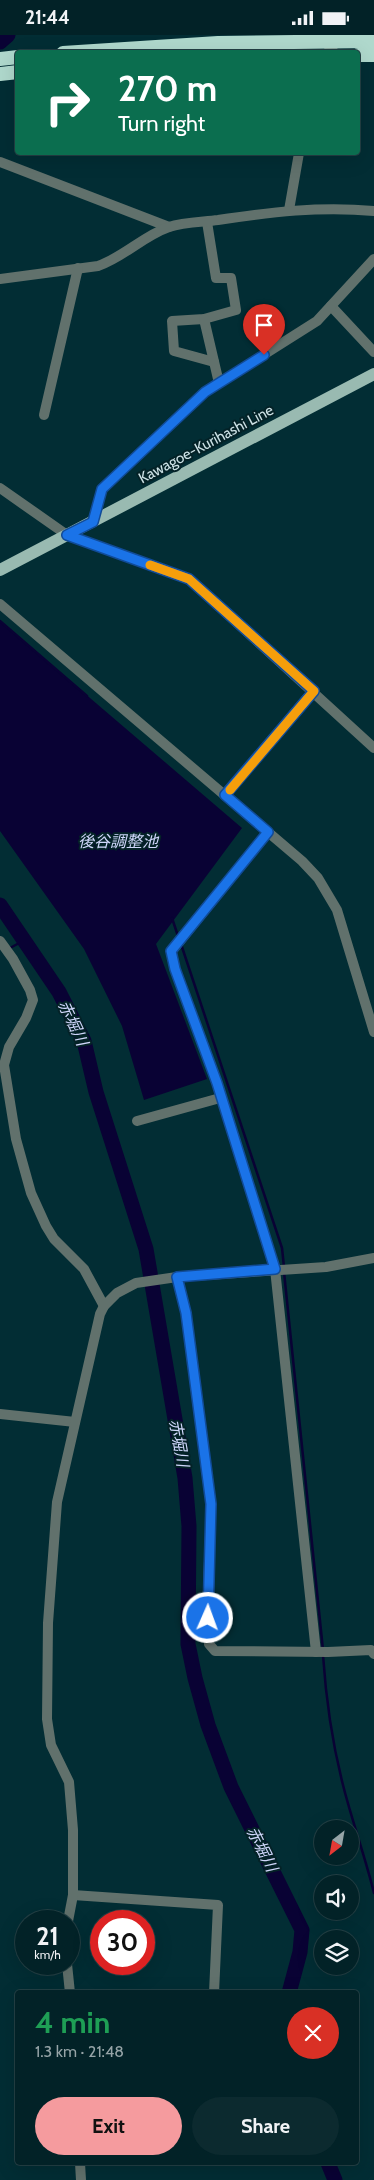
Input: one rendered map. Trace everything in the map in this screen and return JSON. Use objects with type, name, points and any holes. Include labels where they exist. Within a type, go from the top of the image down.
[{"type":"highway","points":[[110,50],[218,43],[374,41]]},
{"type":"highway","points":[[360,55],[374,55]]},
{"type":"highway","points":[[0,59],[15,57]]},
{"type":"highway","points":[[0,74],[15,72]]},
{"type":"main road","name":"Kawagoe-Kurihashi Line","points":[[0,570],[374,374]]},
{"type":"street","points":[[330,50],[343,35]]},
{"type":"street","points":[[289,209],[299,155]]},
{"type":"street","points":[[0,162],[169,227]]},
{"type":"street","points":[[0,279],[98,265],[112,261],[147,238],[169,227],[289,209],[353,209],[374,211]]},
{"type":"street","points":[[207,221],[216,278],[231,278],[236,310],[204,319],[172,321],[174,351],[214,362]]},
{"type":"street","points":[[93,522],[102,489],[205,392],[317,321],[374,259]]},
{"type":"street","points":[[44,415],[78,268]]},
{"type":"street","points":[[331,306],[374,352]]},
{"type":"street","points":[[204,319],[219,383]]},
{"type":"street","points":[[0,488],[67,535],[189,579],[314,691],[374,748]]},
{"type":"street","points":[[0,603],[302,861],[318,878],[337,910],[374,1032]]},
{"type":"street","points":[[225,795],[314,691]]},
{"type":"street","points":[[268,832],[171,951],[175,969],[217,1083],[275,1269],[316,1651]]},
{"type":"street","points":[[0,941],[13,959],[33,999],[26,1019],[9,1047],[4,1065],[16,1139],[31,1193],[46,1227],[54,1239],[84,1269],[104,1306]]},
{"type":"street","points":[[138,1121],[220,1097]]},
{"type":"street","points":[[70,1910],[73,1895],[73,1831],[69,1782],[51,1745],[46,1707],[49,1672],[48,1623],[57,1502],[100,1314],[104,1306],[117,1293],[136,1283],[177,1277],[344,1265],[374,1257]]},
{"type":"street","points":[[177,1277],[186,1313],[211,1504],[209,1645],[214,1651],[371,1650],[374,1653]]},
{"type":"street","points":[[0,1415],[76,1421]]},
{"type":"street","points":[[73,1895],[218,1905],[214,1990]]},
{"type":"street","points":[[68,1975],[70,1990]]},
{"type":"street","points":[[80,2165],[81,2180]]},
{"type":"water","name":"後谷調整池","points":[[0,621],[242,828],[156,944],[207,1079],[144,1100],[122,1026],[84,949],[0,831]]},
{"type":"waterway","points":[[0,42],[8,35]]},
{"type":"waterway","points":[[0,621],[87,696]]},
{"type":"waterway","name":"赤堀川","points":[[0,905],[59,992],[84,1041],[96,1092],[146,1249],[185,1478],[189,1526],[188,1644],[208,1725],[231,1787],[302,1930],[300,1952],[290,1990]]},
{"type":"waterway","points":[[172,918],[178,936]]},
{"type":"waterway","points":[[8,949],[25,940]]},
{"type":"waterway","points":[[181,944],[282,1248],[284,1267]]},
{"type":"waterway","points":[[284,1272],[323,1650]]},
{"type":"waterway","points":[[323,1655],[328,1705],[336,1753],[374,1893]]},
{"type":"waterway","name":"赤堀川","points":[[329,2165],[335,2180]]},
{"type":"slow traffic","points":[[150,565],[189,579],[314,691],[230,790]]},
{"type":"route","points":[[208,1618],[211,1504],[186,1313],[177,1277],[275,1269],[217,1083],[175,969],[171,951],[268,832],[225,795],[314,691],[189,579],[67,535],[93,522],[102,489],[205,392],[264,355]]}]
